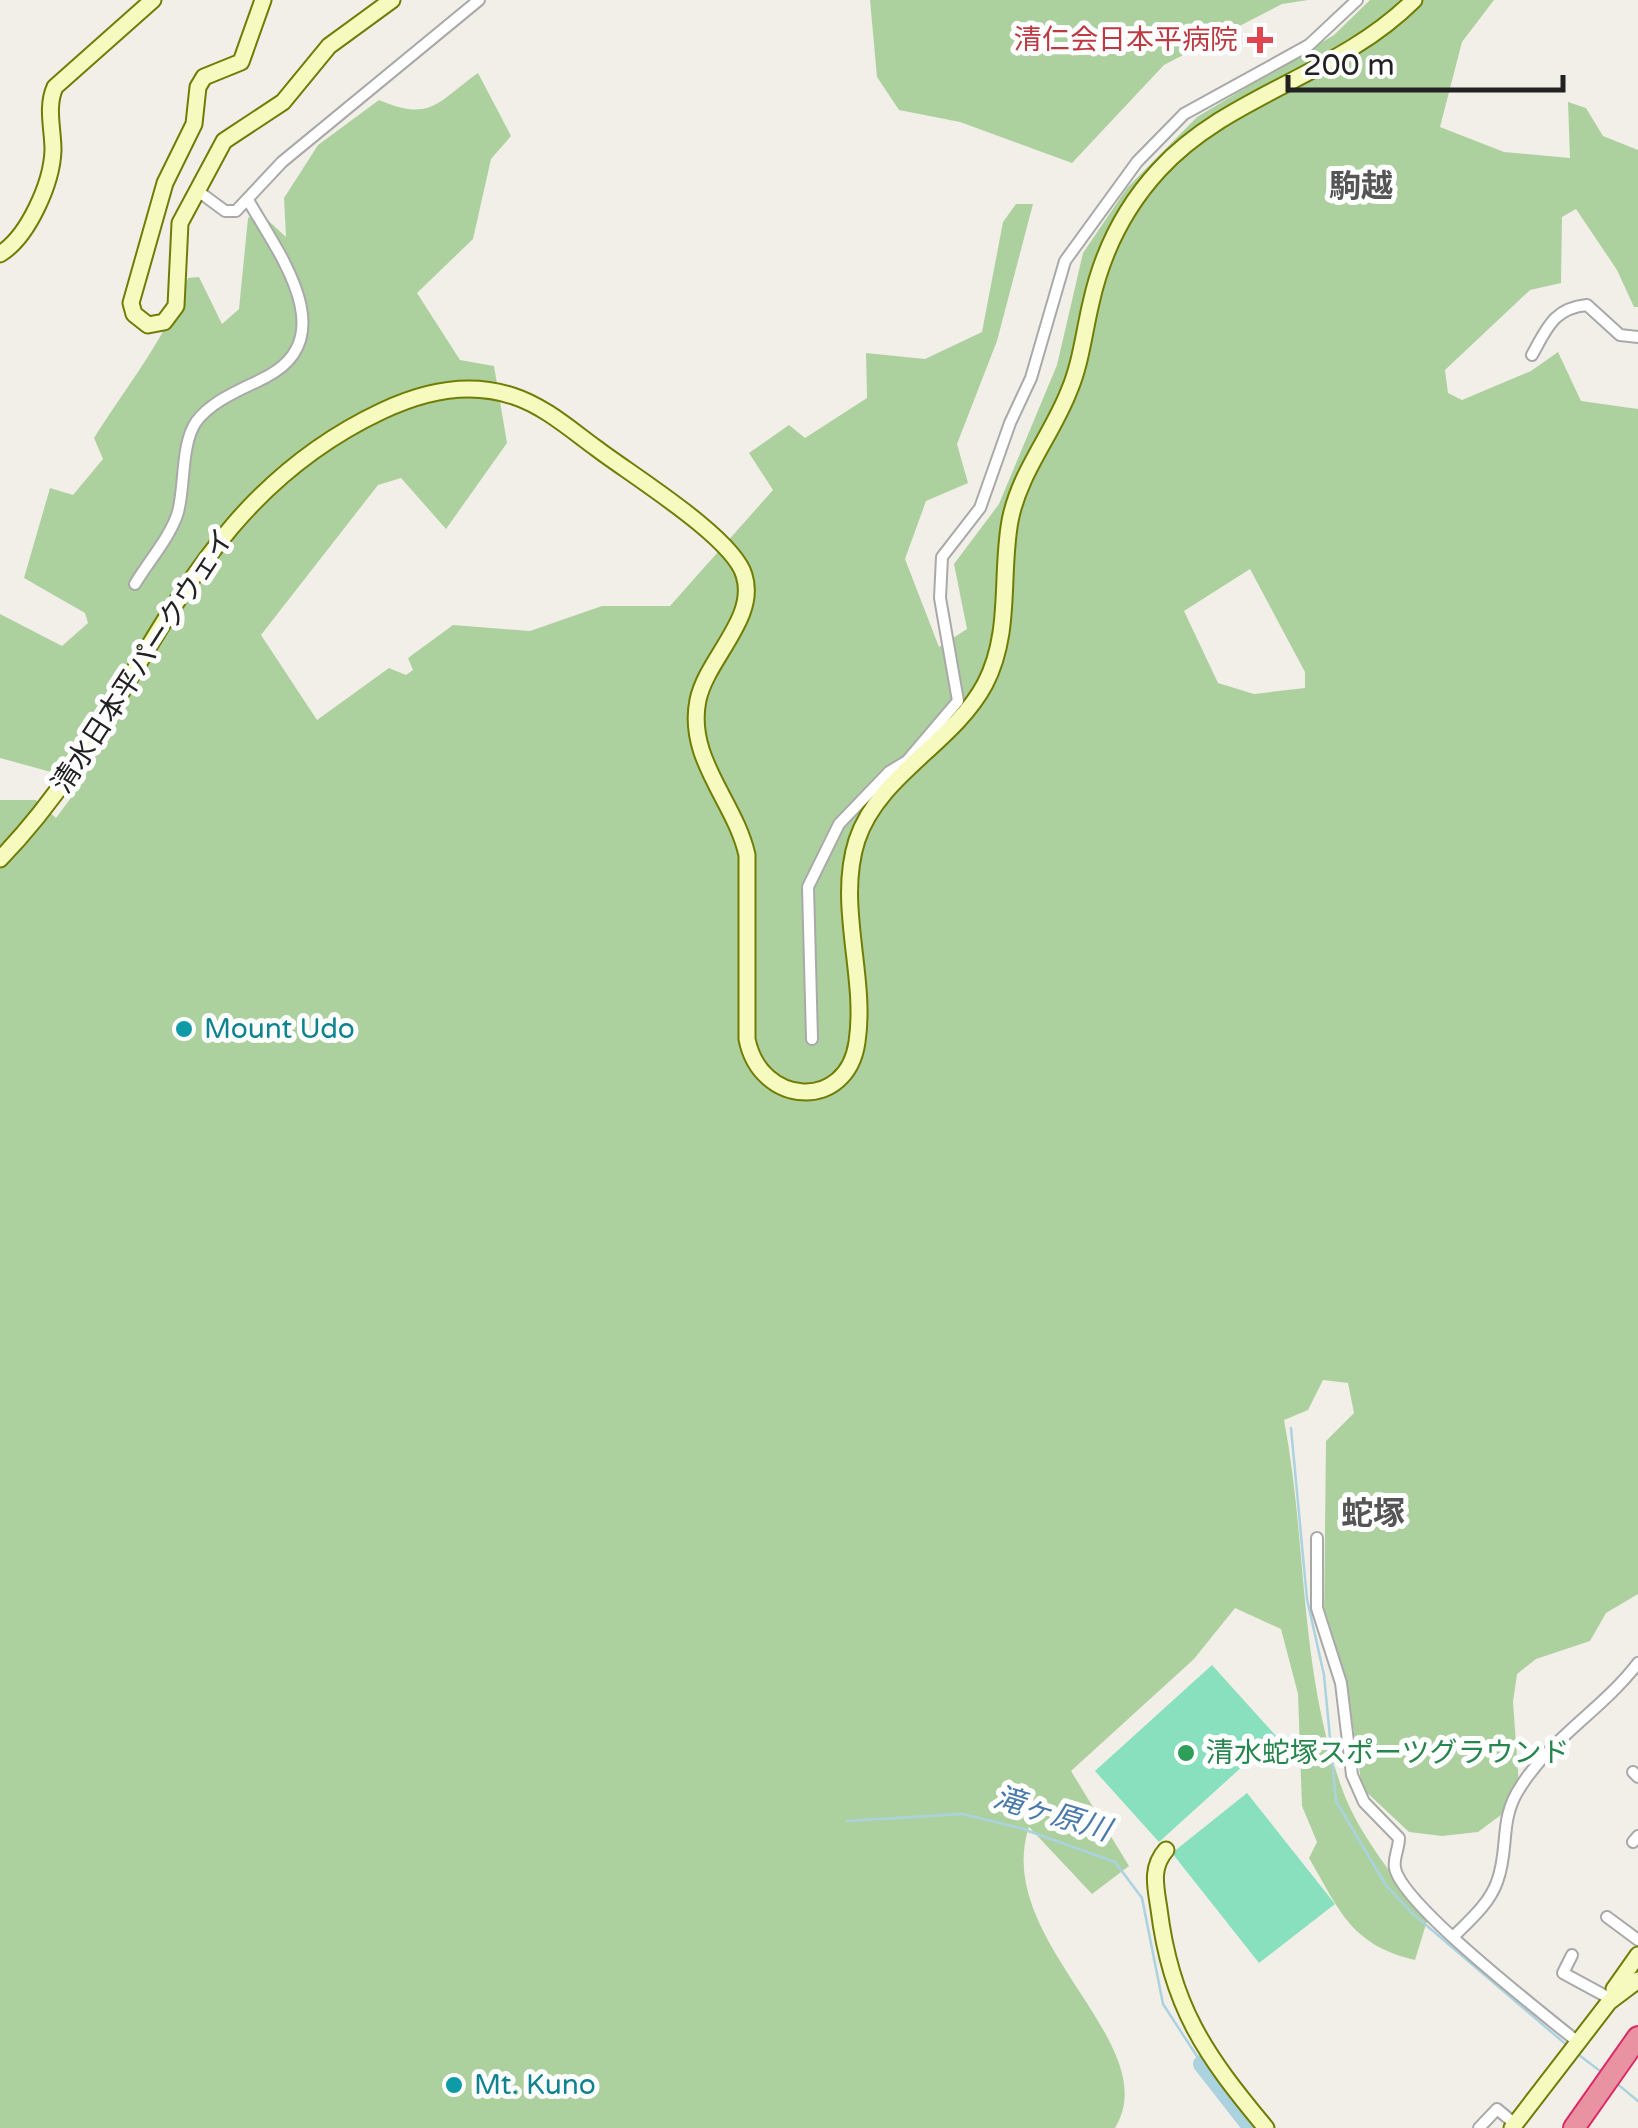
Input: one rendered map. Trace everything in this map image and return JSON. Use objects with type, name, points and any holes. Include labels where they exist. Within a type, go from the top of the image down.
[{"type":"highway","points":[[1589,2128],[1638,2038]]},
{"type":"highway","points":[[1574,2128],[1619,2078]]},
{"type":"street","points":[[0,254],[18,238],[49,174],[53,152],[50,98],[55,87],[153,0]]},
{"type":"street","points":[[263,0],[241,62],[204,77],[198,86],[194,124],[164,182],[130,303],[134,314],[148,325],[164,322],[176,306],[178,232],[230,134],[283,102],[329,46],[392,0]]},
{"type":"street","points":[[198,192],[224,211],[236,211],[308,140],[479,0]]},
{"type":"street","points":[[812,1039],[808,886],[839,824],[889,772],[907,762],[958,701],[940,598],[942,557],[980,508],[1010,423],[1031,378],[1065,262],[1138,162],[1184,114],[1310,46],[1357,0]]},
{"type":"street","name":"清水日本平パークウェイ","points":[[0,859],[64,786],[209,550],[289,468],[361,421],[444,390],[480,388],[512,395],[564,424],[732,553],[746,580],[746,598],[701,690],[697,735],[710,774],[741,832],[749,865],[749,1048],[769,1080],[786,1090],[809,1092],[843,1075],[858,1040],[850,882],[858,839],[889,788],[954,728],[986,682],[1001,635],[1014,508],[1074,380],[1092,298],[1122,220],[1157,172],[1194,138],[1344,56],[1414,0]]},
{"type":"street","points":[[135,584],[177,515],[193,425],[212,405],[274,373],[296,355],[303,336],[299,290],[248,200]]},
{"type":"street","points":[[1532,354],[1550,324],[1569,307],[1587,306],[1611,330],[1638,338]]},
{"type":"street","points":[[1316,1538],[1317,1608],[1341,1683],[1342,1716],[1356,1788],[1399,1838],[1394,1860],[1398,1877],[1454,1936],[1579,2043]]},
{"type":"street","points":[[1454,1936],[1496,1886],[1504,1821],[1523,1782],[1554,1741],[1613,1694],[1638,1663]]},
{"type":"street","points":[[1166,1850],[1155,1877],[1174,1991],[1202,2046],[1266,2128]]},
{"type":"street","points":[[1607,1917],[1638,1940]]},
{"type":"street","points":[[1572,1954],[1563,1974],[1610,2001]]},
{"type":"street","points":[[1478,2128],[1497,2110],[1514,2126],[1610,2001],[1638,1956]]},
{"type":"street","points":[[1610,2001],[1635,1979]]},
{"type":"green space","points":[[870,0],[1308,0],[1282,4],[1164,65],[1072,163],[960,122],[899,110],[877,77]]},
{"type":"green space","points":[[1370,0],[1494,0],[1462,42],[1440,127],[1504,152],[1570,158],[1568,102],[1586,108],[1603,136],[1638,150],[1638,307],[1634,307],[1617,270],[1576,209],[1562,217],[1561,283],[1530,290],[1445,370],[1448,393],[1462,400],[1531,371],[1558,352],[1581,401],[1638,409],[1638,1594],[1606,1613],[1590,1641],[1536,1659],[1517,1674],[1513,1702],[1519,1785],[1505,1812],[1478,1832],[1442,1836],[1409,1832],[1362,1788],[1347,1686],[1324,1620],[1326,1441],[1354,1413],[1348,1383],[1323,1380],[1308,1410],[1284,1420],[1311,1655],[1329,1748],[1344,1794],[1361,1828],[1427,1921],[1415,1960],[1376,1945],[1362,1935],[1339,1910],[1309,1858],[1317,1842],[1302,1806],[1298,1694],[1281,1629],[1235,1608],[1194,1659],[1071,1771],[1129,1866],[1092,1894],[1029,1827],[1024,1869],[1034,1910],[1118,2061],[1125,2095],[1115,2128],[0,2128],[0,800],[36,800],[56,818],[76,791],[51,772],[0,758],[0,614],[62,646],[88,623],[85,613],[24,578],[50,488],[73,495],[103,459],[94,438],[158,340],[188,278],[199,277],[222,324],[239,309],[248,218],[259,212],[286,237],[284,198],[318,145],[379,100],[422,109],[442,101],[478,73],[511,136],[491,159],[473,239],[417,293],[460,360],[494,366],[507,443],[446,529],[401,478],[378,485],[261,635],[317,720],[389,668],[406,675],[413,670],[408,658],[453,625],[530,631],[602,606],[670,606],[773,490],[749,453],[789,425],[805,438],[867,398],[866,353],[925,359],[982,332],[1003,222],[1016,204],[1033,204],[997,341],[957,444],[968,483],[926,501],[905,559],[939,647],[967,629],[954,564],[999,504],[1057,365],[1083,253],[1127,188],[1197,117],[1334,35]],"holes":[[[1250,569],[1305,672],[1305,688],[1254,694],[1218,683],[1184,611]]]},
{"type":"green space","name":"清水蛇塚スポーツグラウンド","points":[[1212,1665],[1276,1736],[1159,1842],[1095,1771]]},
{"type":"green space","name":"清水蛇塚スポーツグラウンド","points":[[1247,1793],[1335,1904],[1259,1963],[1172,1853]]},
{"type":"waterway","points":[[1291,1428],[1307,1599],[1324,1675],[1336,1801],[1385,1884],[1412,1913],[1569,2047]]},
{"type":"waterway","name":"滝ヶ原川","points":[[847,1821],[962,1814],[1020,1828],[1115,1862],[1142,1898],[1163,2004],[1202,2064]]},
{"type":"waterway","points":[[1579,2055],[1600,2071]]},
{"type":"waterway","name":"滝ヶ原川","points":[[1202,2064],[1252,2128]]},
{"type":"waterway","points":[[1615,2082],[1638,2101]]},
{"type":"place","name":"清仁会日本平病院","points":[[1260,40]]},
{"type":"place","name":"Mount Udo","points":[[184,1029]]},
{"type":"place","name":"清水蛇塚スポーツグラウンド","points":[[1186,1753]]},
{"type":"place","name":"Mt. Kuno","points":[[454,2085]]},
{"type":"district","name":"駒越","points":[[1361,187]]},
{"type":"district","name":"蛇塚","points":[[1373,1514]]}]
